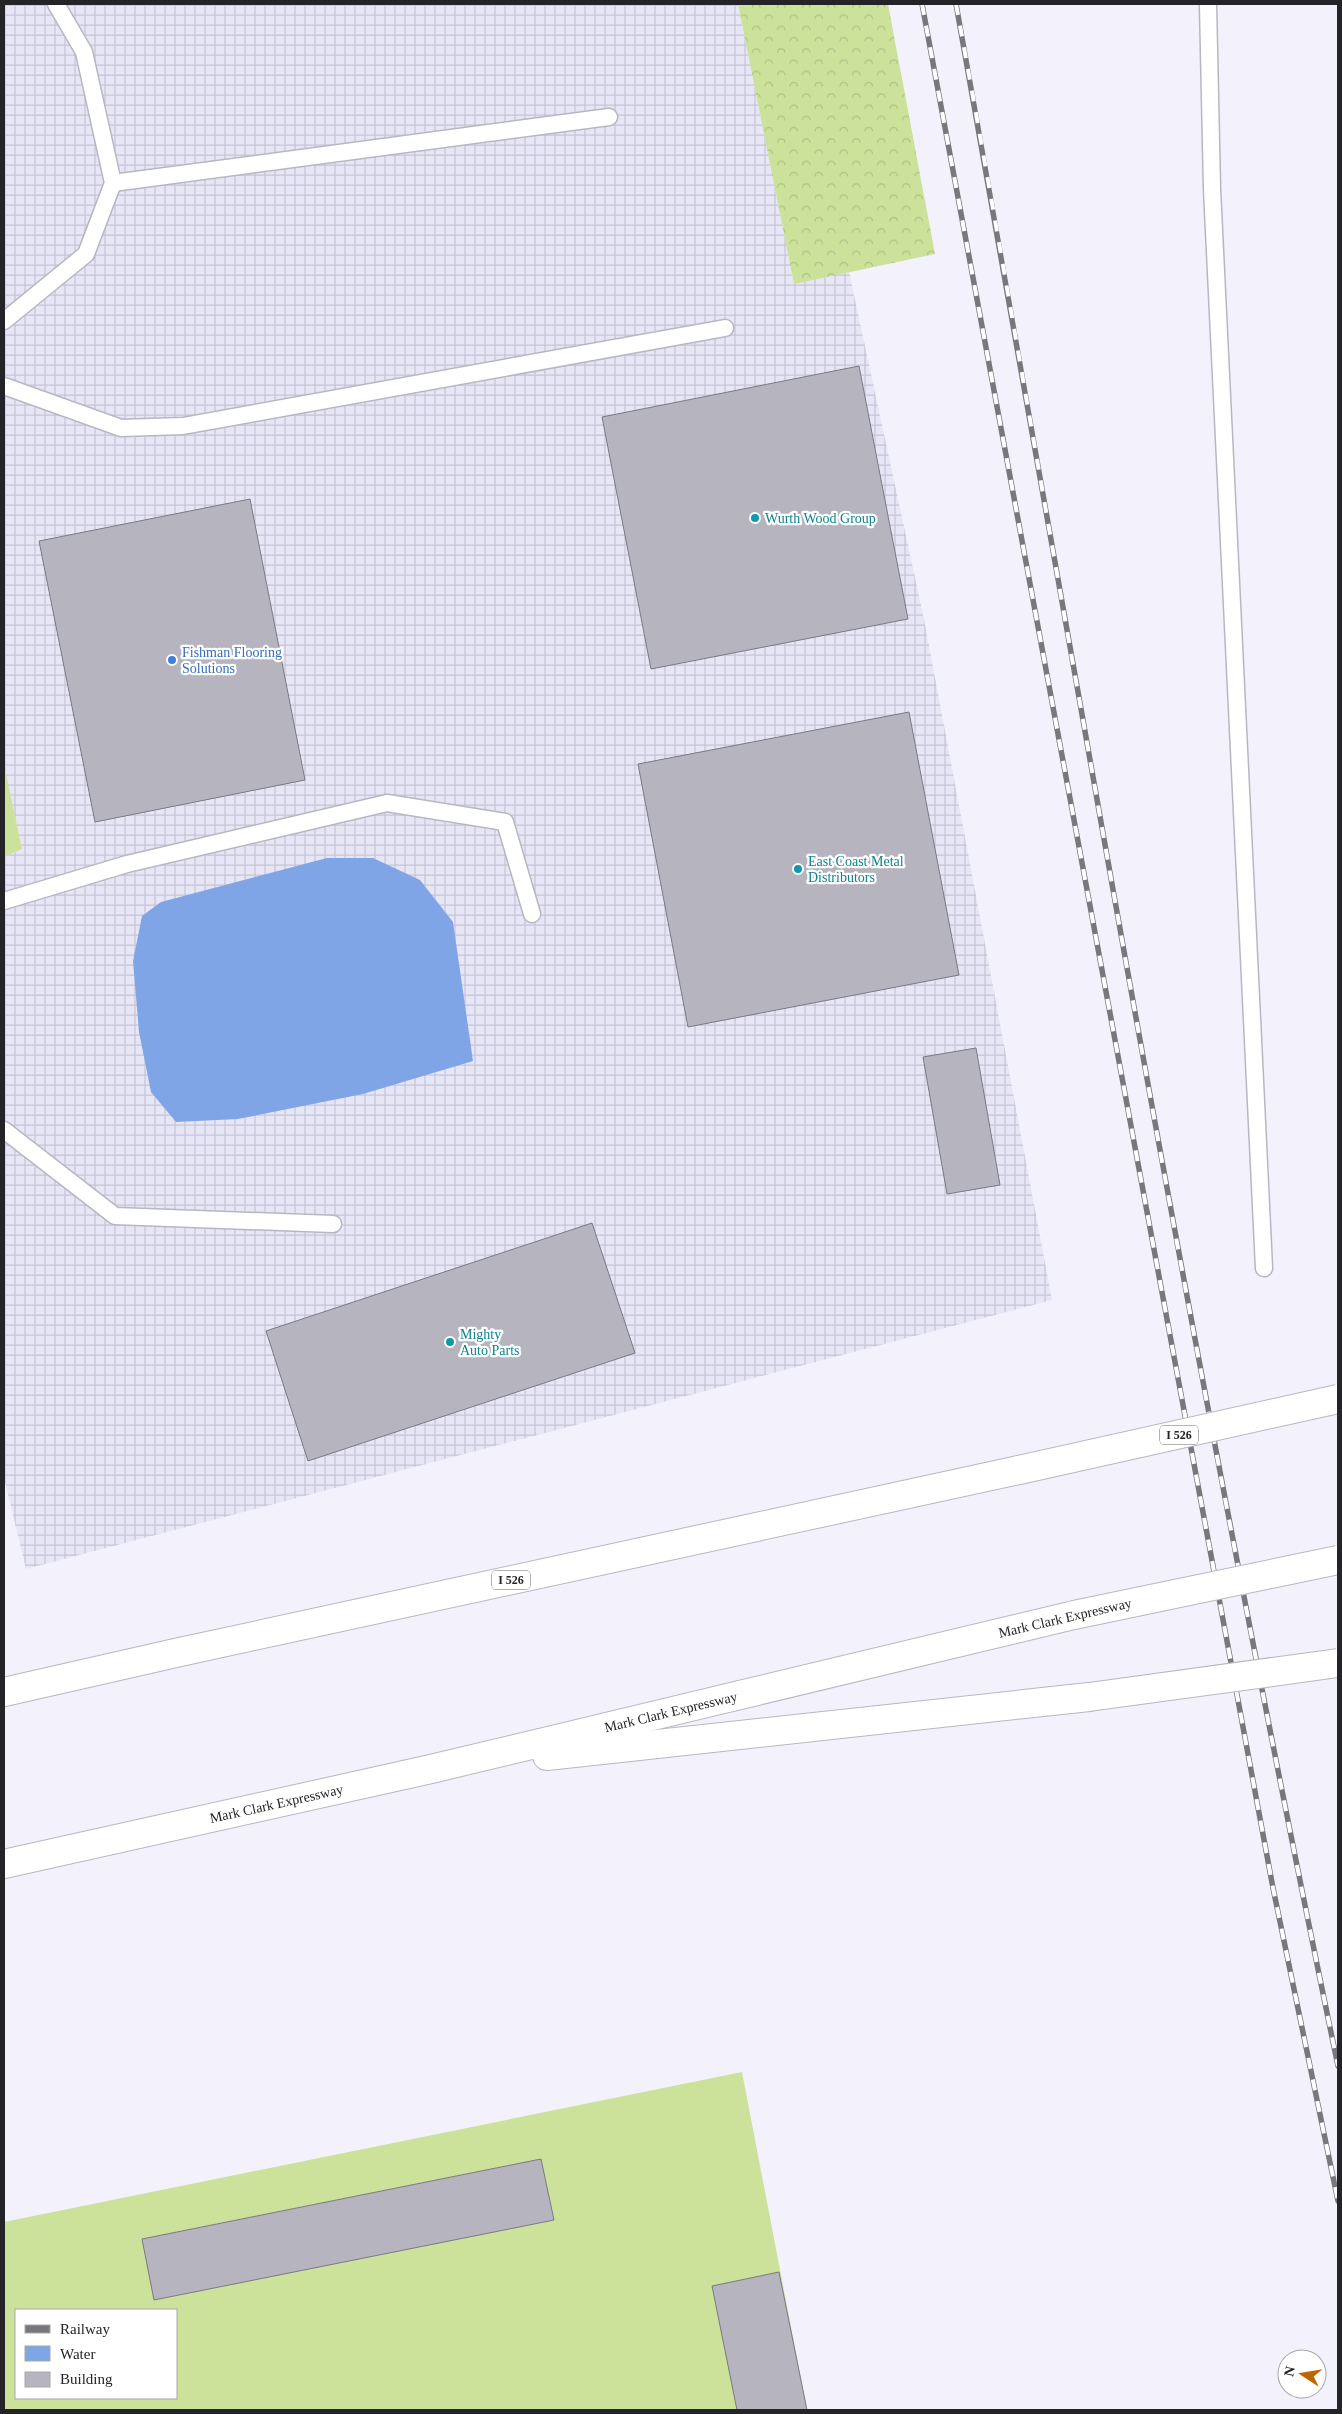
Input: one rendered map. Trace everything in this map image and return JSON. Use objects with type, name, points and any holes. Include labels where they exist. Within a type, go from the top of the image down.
[{"type":"highway","name":"I 526","points":[[4,1692],[1338,1399]]},
{"type":"highway","name":"Mark Clark Expressway","points":[[4,1864],[431,1769],[1074,1615],[1338,1560]]},
{"type":"highway","points":[[431,1769],[1089,1696],[1338,1663]]},
{"type":"lane","points":[[4,321],[86,254],[113,183],[84,52],[56,4]]},
{"type":"lane","points":[[1208,4],[1212,189],[1264,1268]]},
{"type":"lane","points":[[113,183],[609,116]]},
{"type":"lane","points":[[4,386],[121,428],[183,426],[726,328]]},
{"type":"lane","points":[[4,901],[127,864],[388,803],[506,822],[532,914]]},
{"type":"lane","points":[[4,1130],[115,1216],[333,1224]]},
{"type":"shaded area","points":[[4,4],[738,4],[794,283],[849,272],[924,619],[1052,1300],[26,1569],[4,1478],[4,857],[22,849],[4,766]]},
{"type":"green space","points":[[738,4],[888,4],[935,254],[794,284]]},
{"type":"green space","points":[[4,764],[22,849],[4,857]]},
{"type":"green space","points":[[742,2072],[807,2410],[4,2410],[4,2222]]},
{"type":"water","points":[[327,858],[373,858],[420,880],[453,922],[473,1061],[363,1094],[238,1119],[176,1122],[151,1092],[139,1032],[133,961],[142,916],[161,902]]},
{"type":"building","name":"Wurth Wood Group","points":[[859,366],[908,619],[651,669],[602,417]]},
{"type":"building","name":"Fishman Flooring Solutions","points":[[250,499],[305,780],[95,822],[39,541]]},
{"type":"building","name":"East Coast Metal Distributors","points":[[909,712],[959,975],[688,1027],[638,764]]},
{"type":"building","points":[[976,1048],[1000,1185],[947,1194],[923,1057]]},
{"type":"building","name":"Mighty Auto Parts","points":[[592,1223],[635,1353],[308,1461],[266,1331]]},
{"type":"building","points":[[541,2159],[554,2220],[154,2300],[142,2239]]},
{"type":"building","points":[[779,2272],[807,2410],[737,2410],[712,2286]]},
{"type":"railway","points":[[922,4],[1273,1888],[1338,2201]]},
{"type":"railway","points":[[956,4],[1174,1226],[1237,1562],[1338,2066]]},
{"type":"place","name":"Wurth Wood Group","points":[[755,518]]},
{"type":"place","name":"Fishman Flooring Solutions","points":[[172,660]]},
{"type":"place","name":"East Coast Metal Distributors","points":[[798,869]]},
{"type":"place","name":"Mighty Auto Parts","points":[[450,1342]]}]
